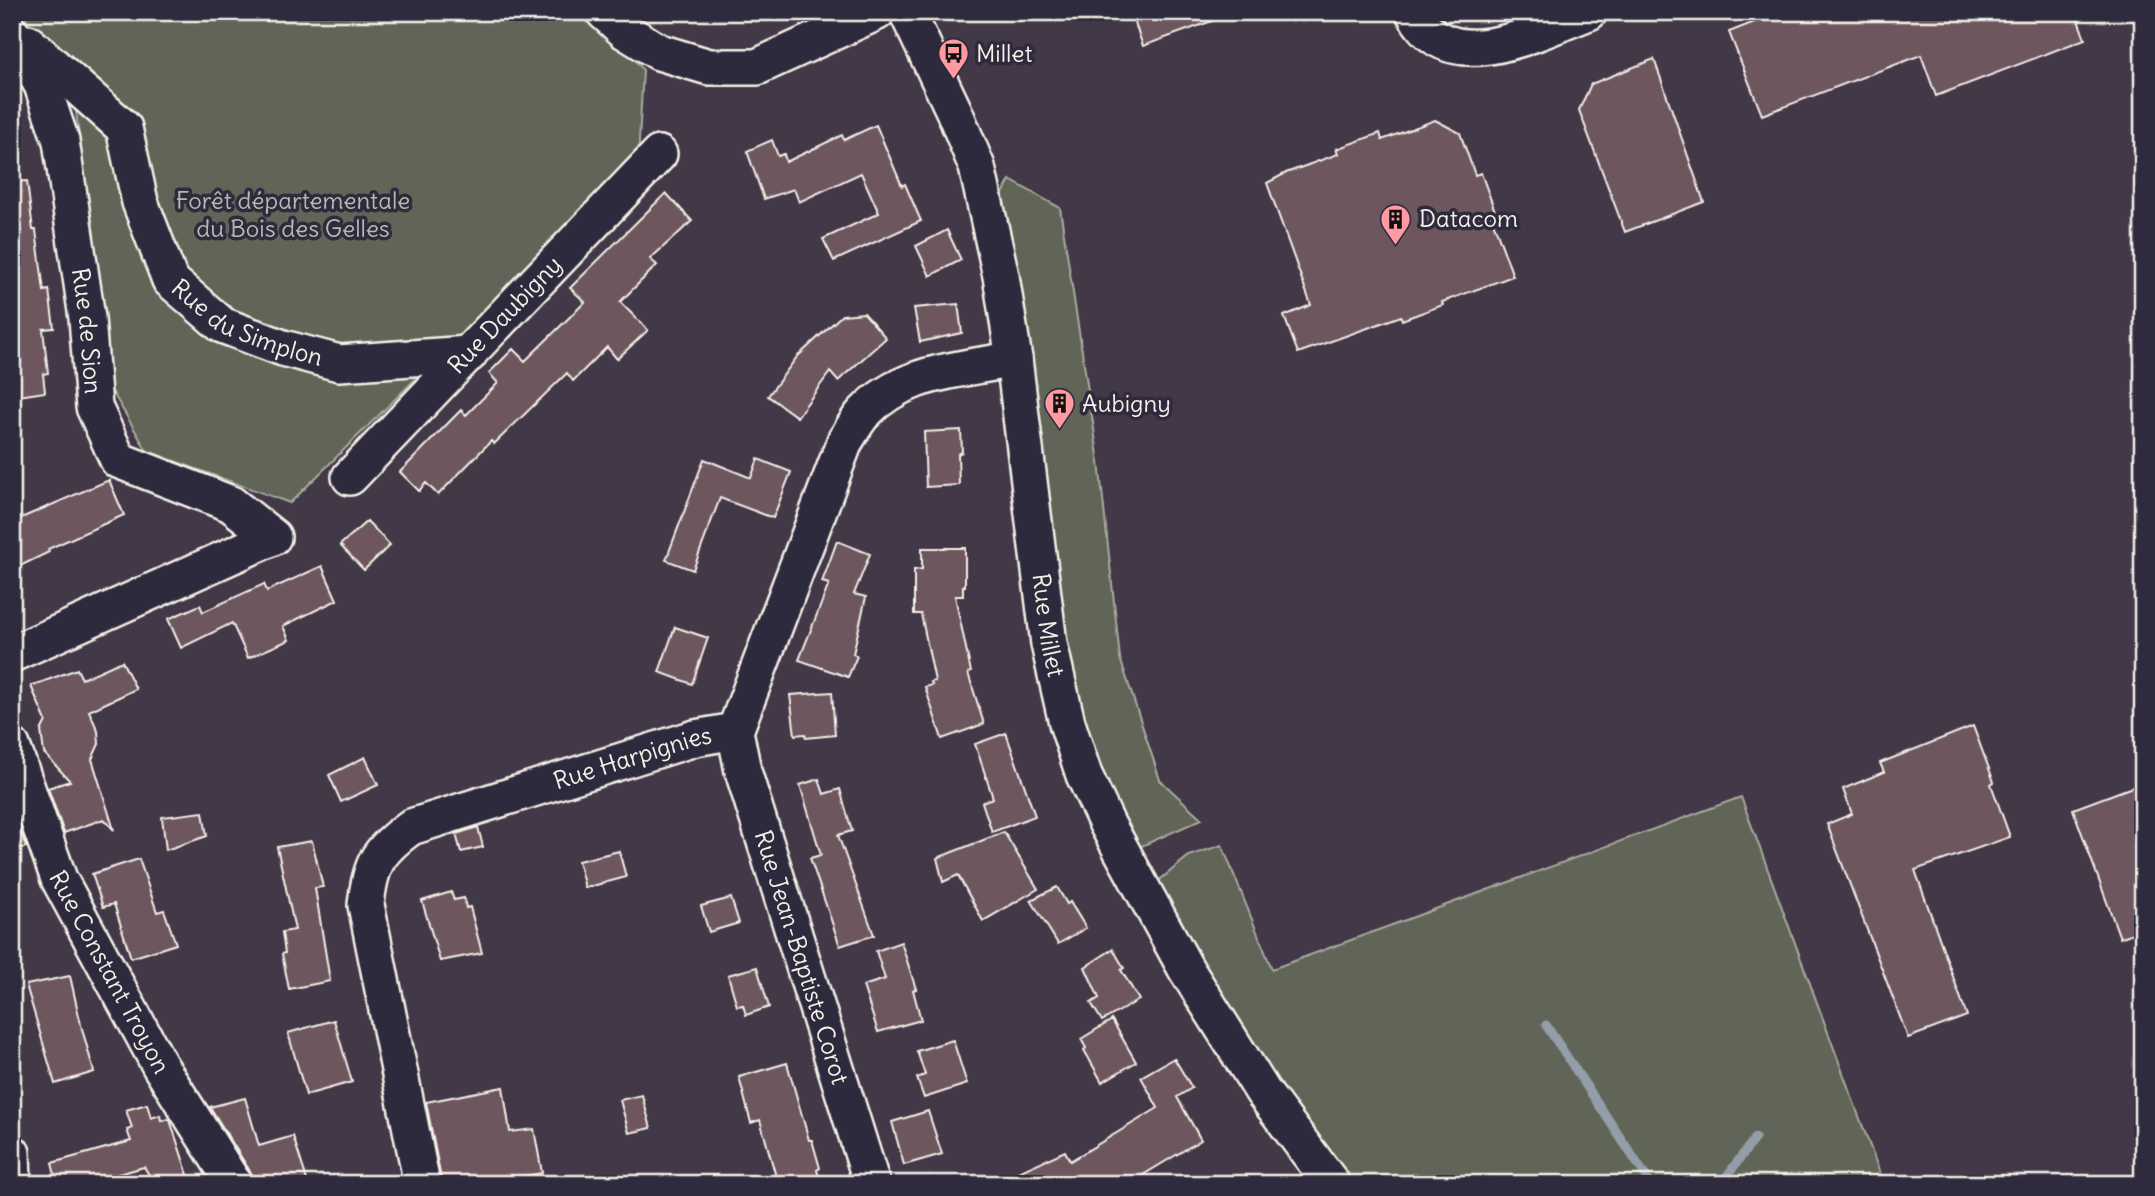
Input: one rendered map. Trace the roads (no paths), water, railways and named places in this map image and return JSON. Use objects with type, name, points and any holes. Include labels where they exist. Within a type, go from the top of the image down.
[{"type":"street","points":[[604,12],[625,31],[659,52],[709,66],[757,67],[877,12]]},
{"type":"street","name":"Rue Millet","points":[[906,12],[976,162],[1001,276],[1014,359],[1049,645],[1067,723],[1084,775],[1107,824],[1186,969],[1264,1092],[1332,1184]]},
{"type":"street","points":[[1414,12],[1432,37],[1468,48],[1500,44],[1589,12]]},
{"type":"street","name":"Rue du Simplon","points":[[12,29],[124,128],[139,202],[170,280],[222,325],[283,348],[339,363],[469,355]]},
{"type":"street","name":"Rue de Sion","points":[[12,34],[42,85],[61,141],[87,318],[94,407],[118,460],[231,504],[273,537],[12,654]]},
{"type":"street","name":"Rue Daubigny","points":[[350,477],[659,154]]},
{"type":"street","name":"Rue Harpignies","points":[[422,1184],[366,905],[368,883],[381,851],[411,827],[695,738],[735,731],[845,441],[863,415],[882,398],[906,383],[929,374],[1014,359]]},
{"type":"street","name":"Rue Jean-Baptiste Corot","points":[[735,731],[743,771],[872,1184]]},
{"type":"street","name":"Rue Constant Troyon","points":[[12,746],[59,880],[160,1066],[234,1184]]},
{"type":"street","points":[[12,1153],[13,1184]]},
{"type":"waterway","points":[[1546,1025],[1651,1184]]},
{"type":"waterway","points":[[1721,1184],[1755,1138]]},
{"type":"place","name":"Millet","points":[[953,81]]},
{"type":"place","name":"Datacom","points":[[1396,246]]},
{"type":"place","name":"Aubigny","points":[[1059,431]]},
{"type":"park label","name":"Forêt départementale du Bois des Gelles","points":[[293,215]]}]
